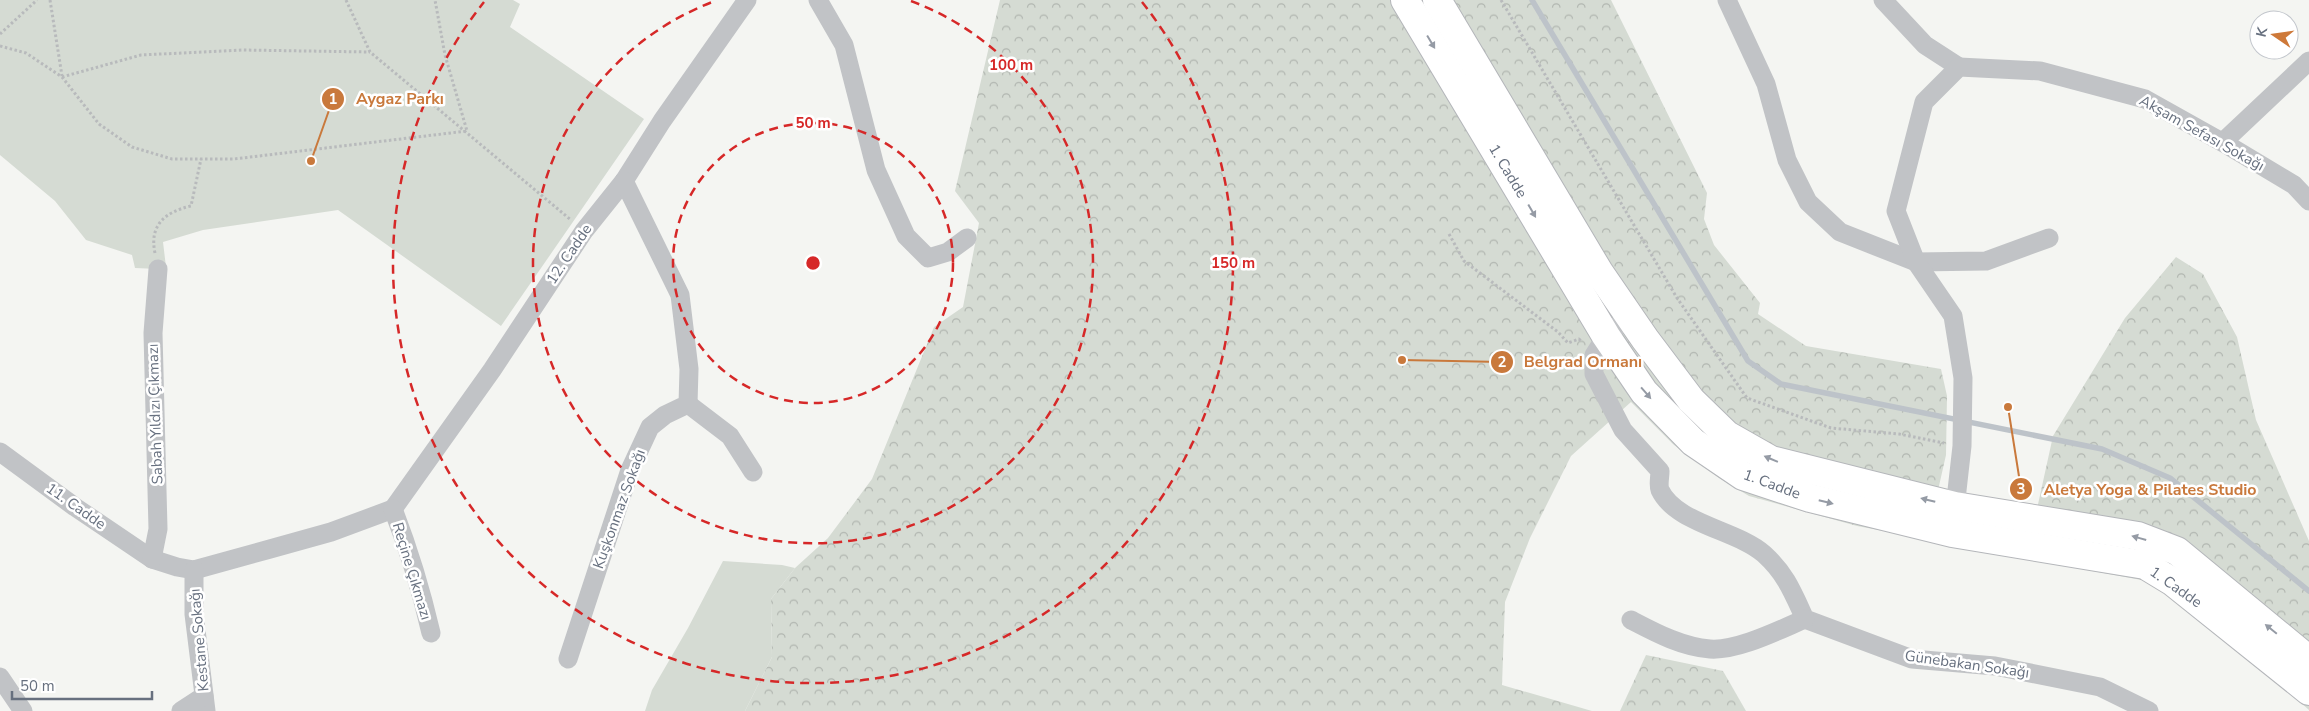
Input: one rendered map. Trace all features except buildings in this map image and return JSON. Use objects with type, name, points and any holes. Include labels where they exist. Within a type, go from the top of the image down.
[{"type":"main road","name":"1. Cadde","points":[[1405,0],[1600,345],[1692,442],[1744,476],[1810,498],[1954,520],[2138,536],[2177,551],[2309,660]]},
{"type":"main road","name":"1. Cadde","points":[[1437,0],[1516,136],[1599,272],[1691,400],[1727,435],[1771,460],[1954,520],[2145,565],[2180,587],[2309,691]]},
{"type":"street","name":"12. Cadde","points":[[393,509],[492,370],[584,231],[624,181],[662,121],[747,0]]},
{"type":"street","points":[[818,0],[844,46],[876,170],[906,236],[928,258],[948,252],[967,238]]},
{"type":"street","points":[[1727,0],[1766,84],[1787,160],[1808,202],[1840,232],[1916,262],[1986,261],[2049,238]]},
{"type":"street","points":[[1883,0],[1925,45],[1959,67],[1924,102],[1896,212],[1916,262],[1953,316],[1963,378],[1962,440],[1954,520]]},
{"type":"street","points":[[2222,142],[2309,61]]},
{"type":"street","name":"Akşam Sefası Sokağı","points":[[1959,67],[2040,71],[2145,99],[2294,185],[2309,201]]},
{"type":"street","points":[[624,181],[680,295],[689,369],[688,404],[730,436],[753,472]]},
{"type":"street","name":"Sabah Yıldızı Çıkmazı","points":[[152,559],[158,529],[153,333],[158,269]]},
{"type":"street","points":[[1629,316],[1600,345],[1594,374],[1623,430],[1660,471],[1659,489],[1669,503],[1683,513],[1763,553],[1787,580],[1805,619],[1752,642],[1711,649],[1668,639],[1631,620]]},
{"type":"street","name":"Kuşkonmaz Sokağı","points":[[568,659],[630,470],[650,427],[665,415],[688,404]]},
{"type":"street","name":"11. Cadde","points":[[0,452],[75,507],[152,559],[194,570]]},
{"type":"street","points":[[194,570],[331,532],[393,509]]},
{"type":"street","name":"Reçine Çıkmazı","points":[[393,509],[408,547],[421,589],[431,633]]},
{"type":"street","name":"Kestane Sokağı","points":[[194,570],[194,614],[205,704]]},
{"type":"street","name":"Günebakan Sokağı","points":[[1805,619],[1912,659],[1995,666],[2100,687],[2149,711]]},
{"type":"street","points":[[0,677],[23,711]]},
{"type":"street","points":[[181,711],[205,704]]},
{"type":"path","points":[[0,34],[37,0]]},
{"type":"path","points":[[50,0],[62,77]]},
{"type":"path","points":[[346,0],[370,52],[467,131],[584,231]]},
{"type":"path","points":[[435,0],[444,55],[467,131]]},
{"type":"path","points":[[1501,0],[1677,298],[1747,398],[1831,428],[1962,440]]},
{"type":"path","points":[[0,46],[26,53],[62,77],[99,124],[132,147],[172,159],[234,159],[467,131]]},
{"type":"path","points":[[62,77],[141,55],[243,50],[370,52]]},
{"type":"path","points":[[158,269],[152,239],[160,222],[174,210],[191,206],[201,159]]},
{"type":"path","points":[[1448,234],[1464,261],[1558,332],[1568,343],[1579,339],[1600,345]]},
{"type":"green space","points":[[0,0],[513,0],[520,4],[510,27],[644,119],[501,326],[338,210],[203,230],[163,242],[166,267],[158,269],[135,268],[132,255],[86,240],[55,201],[0,155]]},
{"type":"green space","points":[[1000,0],[1611,0],[1707,193],[1704,219],[1714,245],[1760,303],[1758,314],[1806,346],[1941,369],[1947,396],[1946,455],[1927,539],[1857,526],[1749,496],[1719,478],[1674,445],[1631,402],[1571,456],[1530,538],[1505,602],[1502,685],[1592,711],[745,711],[772,657],[771,599],[795,568],[828,538],[872,479],[934,327],[963,307],[979,223],[955,191]]},
{"type":"green space","points":[[2176,257],[2203,274],[2237,337],[2256,420],[2309,541],[2309,710],[2228,638],[2189,608],[2147,581],[2026,559],[2053,436],[2125,318]]},
{"type":"green space","points":[[723,561],[782,565],[795,568],[771,599],[772,657],[745,711],[645,711],[652,690],[688,628]]},
{"type":"green space","points":[[1646,655],[1723,671],[1746,711],[1620,711]]},
{"type":"waterway","points":[[1532,0],[1748,361],[1781,384],[2102,449],[2170,478],[2309,591]]},
{"type":"place","name":"Aygaz Parkı","points":[[311,161]]},
{"type":"place","name":"Belgrad Ormanı","points":[[1402,360]]},
{"type":"place","name":"Aletya Yoga & Pilates Studio","points":[[2008,407]]}]
